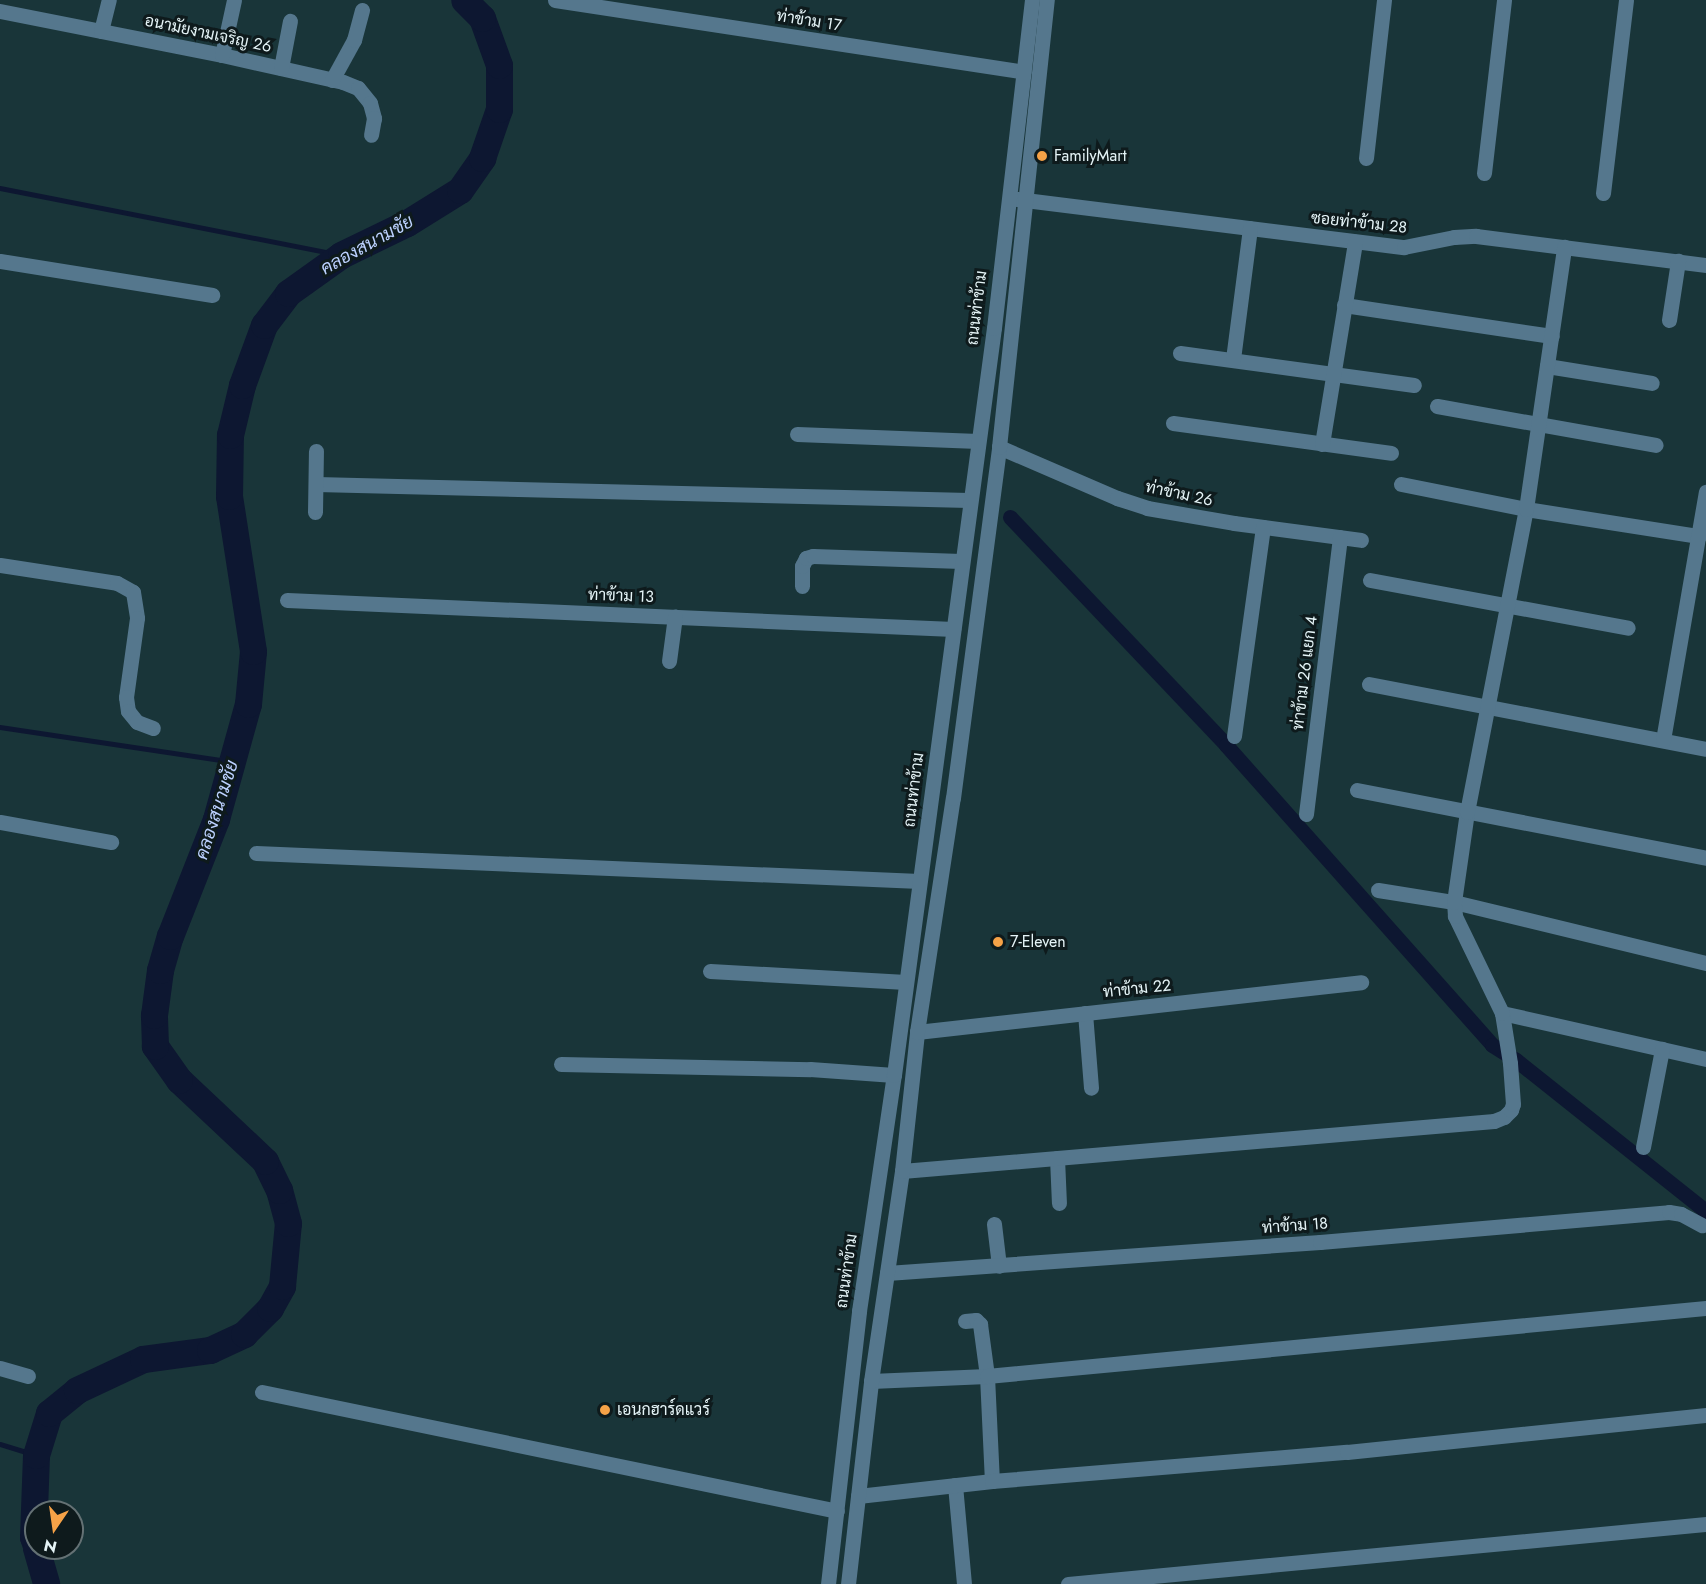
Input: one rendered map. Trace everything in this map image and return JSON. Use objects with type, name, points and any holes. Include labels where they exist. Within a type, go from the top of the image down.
[{"type":"street","points":[[101,31],[109,0]]},
{"type":"street","points":[[222,55],[234,0]]},
{"type":"street","name":"ท่าข้าม 17","points":[[555,0],[1023,72]]},
{"type":"street","name":"ถนนท่าข้าม","points":[[828,1584],[859,1311],[894,1076],[930,806],[1032,0]]},
{"type":"street","points":[[848,1584],[871,1381],[902,1171],[917,1032],[952,809],[999,447],[1047,0]]},
{"type":"street","points":[[1366,158],[1384,0]]},
{"type":"street","points":[[1484,173],[1504,0]]},
{"type":"street","points":[[1604,193],[1626,0]]},
{"type":"street","points":[[332,80],[354,40],[362,10]]},
{"type":"street","name":"อนามัยงามเจริญ 26","points":[[0,11],[222,55],[358,88],[369,103],[374,118],[370,135]]},
{"type":"street","points":[[281,68],[290,21]]},
{"type":"street","name":"ซอยท่าข้าม 28","points":[[1008,198],[1404,247],[1454,237],[1476,236],[1706,265]]},
{"type":"street","points":[[1233,359],[1250,228]]},
{"type":"street","points":[[1322,444],[1355,242]]},
{"type":"street","points":[[902,1171],[1494,1121],[1504,1118],[1514,1104],[1503,1013],[1455,916],[1454,902],[1467,812],[1526,509],[1564,247]]},
{"type":"street","points":[[0,261],[212,295]]},
{"type":"street","points":[[1669,320],[1678,261]]},
{"type":"street","points":[[1344,305],[1552,336]]},
{"type":"street","points":[[1180,353],[1414,385]]},
{"type":"street","points":[[1548,366],[1652,384]]},
{"type":"street","points":[[1437,406],[1656,445]]},
{"type":"street","points":[[1173,423],[1390,453]]},
{"type":"street","points":[[797,434],[978,441]]},
{"type":"street","name":"ท่าข้าม 26","points":[[999,447],[1118,498],[1147,508],[1361,540]]},
{"type":"street","points":[[315,512],[316,452]]},
{"type":"street","points":[[316,484],[969,500]]},
{"type":"street","points":[[1401,484],[1526,509],[1699,536]]},
{"type":"street","points":[[1662,740],[1706,492]]},
{"type":"street","points":[[1234,736],[1263,527]]},
{"type":"street","name":"ท่าข้าม 26 แยก 4","points":[[1306,814],[1340,537]]},
{"type":"street","points":[[802,586],[802,566],[806,558],[813,556],[961,561]]},
{"type":"street","points":[[0,565],[117,583],[133,592],[137,618],[126,697],[128,711],[137,722],[153,728]]},
{"type":"street","points":[[1370,580],[1628,628]]},
{"type":"street","name":"ท่าข้าม 13","points":[[287,600],[953,629]]},
{"type":"street","points":[[669,661],[675,616]]},
{"type":"street","points":[[1369,684],[1706,749]]},
{"type":"street","points":[[1357,789],[1706,858]]},
{"type":"street","points":[[930,806],[952,809]]},
{"type":"street","points":[[0,822],[111,842]]},
{"type":"street","points":[[256,853],[920,881]]},
{"type":"street","points":[[1378,890],[1454,902],[1706,963]]},
{"type":"street","points":[[710,971],[906,982]]},
{"type":"street","name":"ท่าข้าม 22","points":[[917,1032],[1361,982]]},
{"type":"street","points":[[1085,1013],[1091,1088]]},
{"type":"street","points":[[1503,1013],[1706,1059]]},
{"type":"street","points":[[1643,1147],[1662,1049]]},
{"type":"street","points":[[561,1064],[810,1069],[894,1076]]},
{"type":"street","points":[[1057,1158],[1059,1203]]},
{"type":"street","name":"ท่าข้าม 18","points":[[887,1273],[1669,1212],[1681,1214],[1702,1225]]},
{"type":"street","points":[[994,1224],[999,1266]]},
{"type":"street","points":[[871,1381],[987,1376],[1706,1308]]},
{"type":"street","points":[[965,1321],[976,1320],[980,1324],[987,1376],[992,1481]]},
{"type":"street","points":[[0,1368],[28,1376]]},
{"type":"street","points":[[262,1392],[837,1511]]},
{"type":"street","points":[[858,1496],[992,1481],[1347,1452],[1706,1415]]},
{"type":"street","points":[[955,1485],[964,1584]]},
{"type":"street","points":[[1068,1584],[1706,1524]]},
{"type":"waterway","name":"คลองสนามชัย","points":[[34,1500],[36,1455],[49,1413],[77,1390],[143,1359],[210,1350],[244,1334],[270,1308],[282,1286],[288,1223],[279,1190],[265,1161],[179,1080],[155,1046],[154,1015],[160,970],[170,936],[216,819],[248,704],[253,651],[229,496],[230,435],[242,385],[264,325],[288,293],[341,255],[407,223],[460,190],[482,158],[499,109],[499,65],[482,18],[464,0]]},
{"type":"waterway","points":[[0,188],[341,255]]},
{"type":"waterway","points":[[1010,517],[1226,745],[1492,1045],[1516,1060],[1706,1211]]},
{"type":"waterway","points":[[0,727],[233,762]]},
{"type":"waterway","points":[[0,1444],[36,1455]]},
{"type":"waterway","name":"คลองสนามชัย","points":[[39,1560],[46,1584]]},
{"type":"place","name":"FamilyMart","points":[[1042,156]]},
{"type":"place","name":"7-Eleven","points":[[998,942]]},
{"type":"place","name":"เอนกฮาร์ดแวร์","points":[[605,1410]]}]
